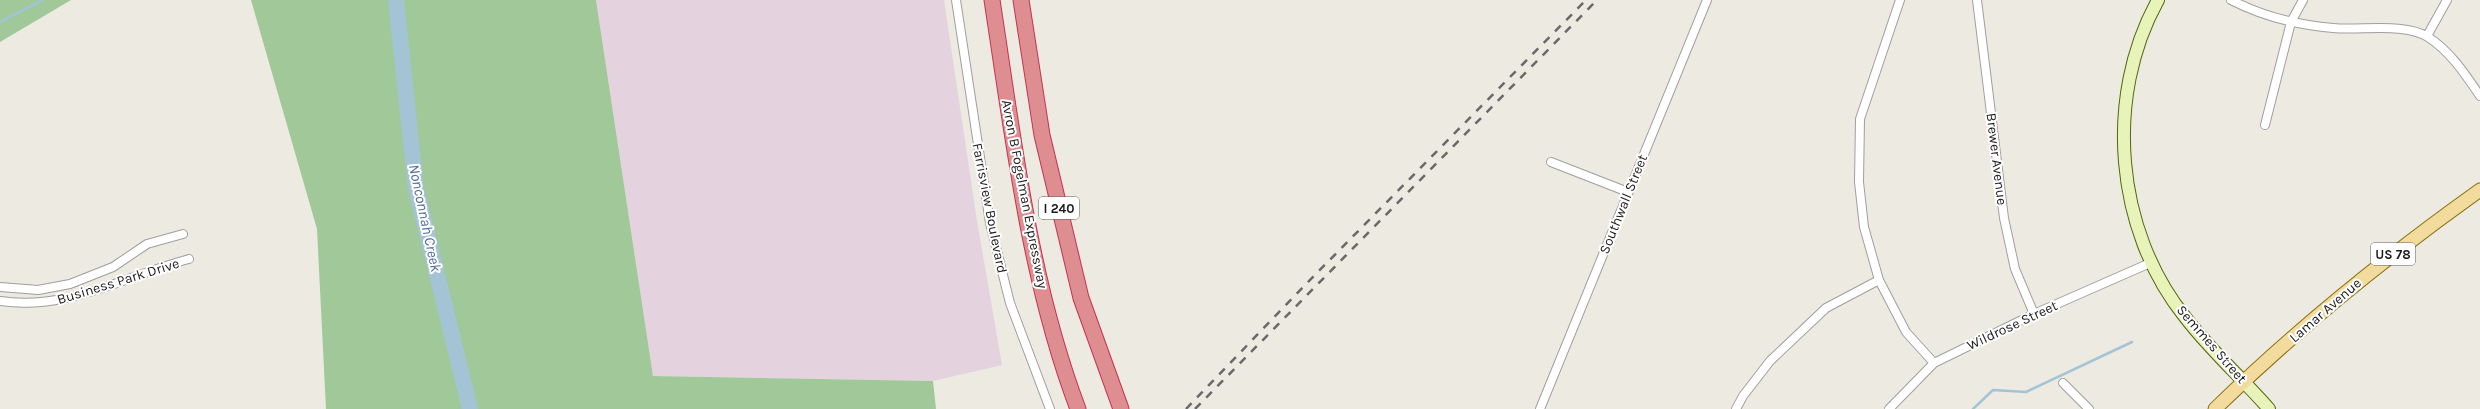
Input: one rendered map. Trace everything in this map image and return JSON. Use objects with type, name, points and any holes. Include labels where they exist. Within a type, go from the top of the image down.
[{"type":"highway","name":"Avron B Fogelman Expressway","points":[[992,0],[1010,120],[1039,277],[1069,387],[1078,409]]},
{"type":"highway","name":"Avron B Fogelman Expressway","points":[[1022,0],[1042,135],[1081,298],[1121,409]]},
{"type":"main road","name":"Semmes Street","points":[[2158,0],[2134,54],[2125,114],[2125,167],[2133,210],[2150,263],[2184,317],[2269,409]]},
{"type":"main road","name":"Lamar Avenue","points":[[2215,409],[2244,381],[2354,284],[2480,190]]},
{"type":"street","name":"Farrisview Boulevard","points":[[956,0],[990,223],[1010,303],[1050,409]]},
{"type":"street","name":"Southwall Street","points":[[1540,409],[1708,0]]},
{"type":"street","points":[[1900,0],[1860,120],[1859,182],[1864,227],[1879,280],[1906,332],[1934,363]]},
{"type":"street","name":"Brewer Avenue","points":[[1978,0],[2004,218],[2015,268],[2034,314]]},
{"type":"street","points":[[2231,0],[2248,9],[2291,22],[2333,28],[2398,28],[2427,36],[2455,60],[2480,96]]},
{"type":"street","points":[[2265,125],[2291,22],[2303,0]]},
{"type":"street","points":[[2427,36],[2447,0]]},
{"type":"street","points":[[1551,162],[1628,192]]},
{"type":"street","name":"Business Park Drive","points":[[0,287],[38,290],[63,285],[113,267],[147,244],[183,234]]},
{"type":"street","name":"Business Park Drive","points":[[0,301],[36,304],[65,300],[134,277],[151,269],[189,259]]},
{"type":"street","name":"Wildrose Street","points":[[1889,409],[1934,363],[2034,314],[2150,263]]},
{"type":"street","points":[[1736,409],[1743,396],[1770,361],[1826,308],[1879,280]]},
{"type":"street","points":[[63,285],[65,300]]},
{"type":"street","points":[[2063,382],[2089,409]]},
{"type":"shaded area","points":[[596,0],[944,0],[977,221],[1002,365],[933,381],[653,376]]},
{"type":"green space","points":[[0,0],[71,0],[0,42]]},
{"type":"green space","points":[[251,0],[596,0],[653,376],[933,381],[936,409],[326,409],[317,229]]},
{"type":"waterway","points":[[0,22],[43,0]]},
{"type":"waterway","name":"Nonconnah Creek","points":[[396,0],[416,189],[470,409]]},
{"type":"waterway","points":[[1973,409],[1993,390],[2026,392],[2132,342]]},
{"type":"railway","points":[[1186,409],[1305,285],[1586,0]]},
{"type":"railway","points":[[1195,409],[1597,0]]}]
